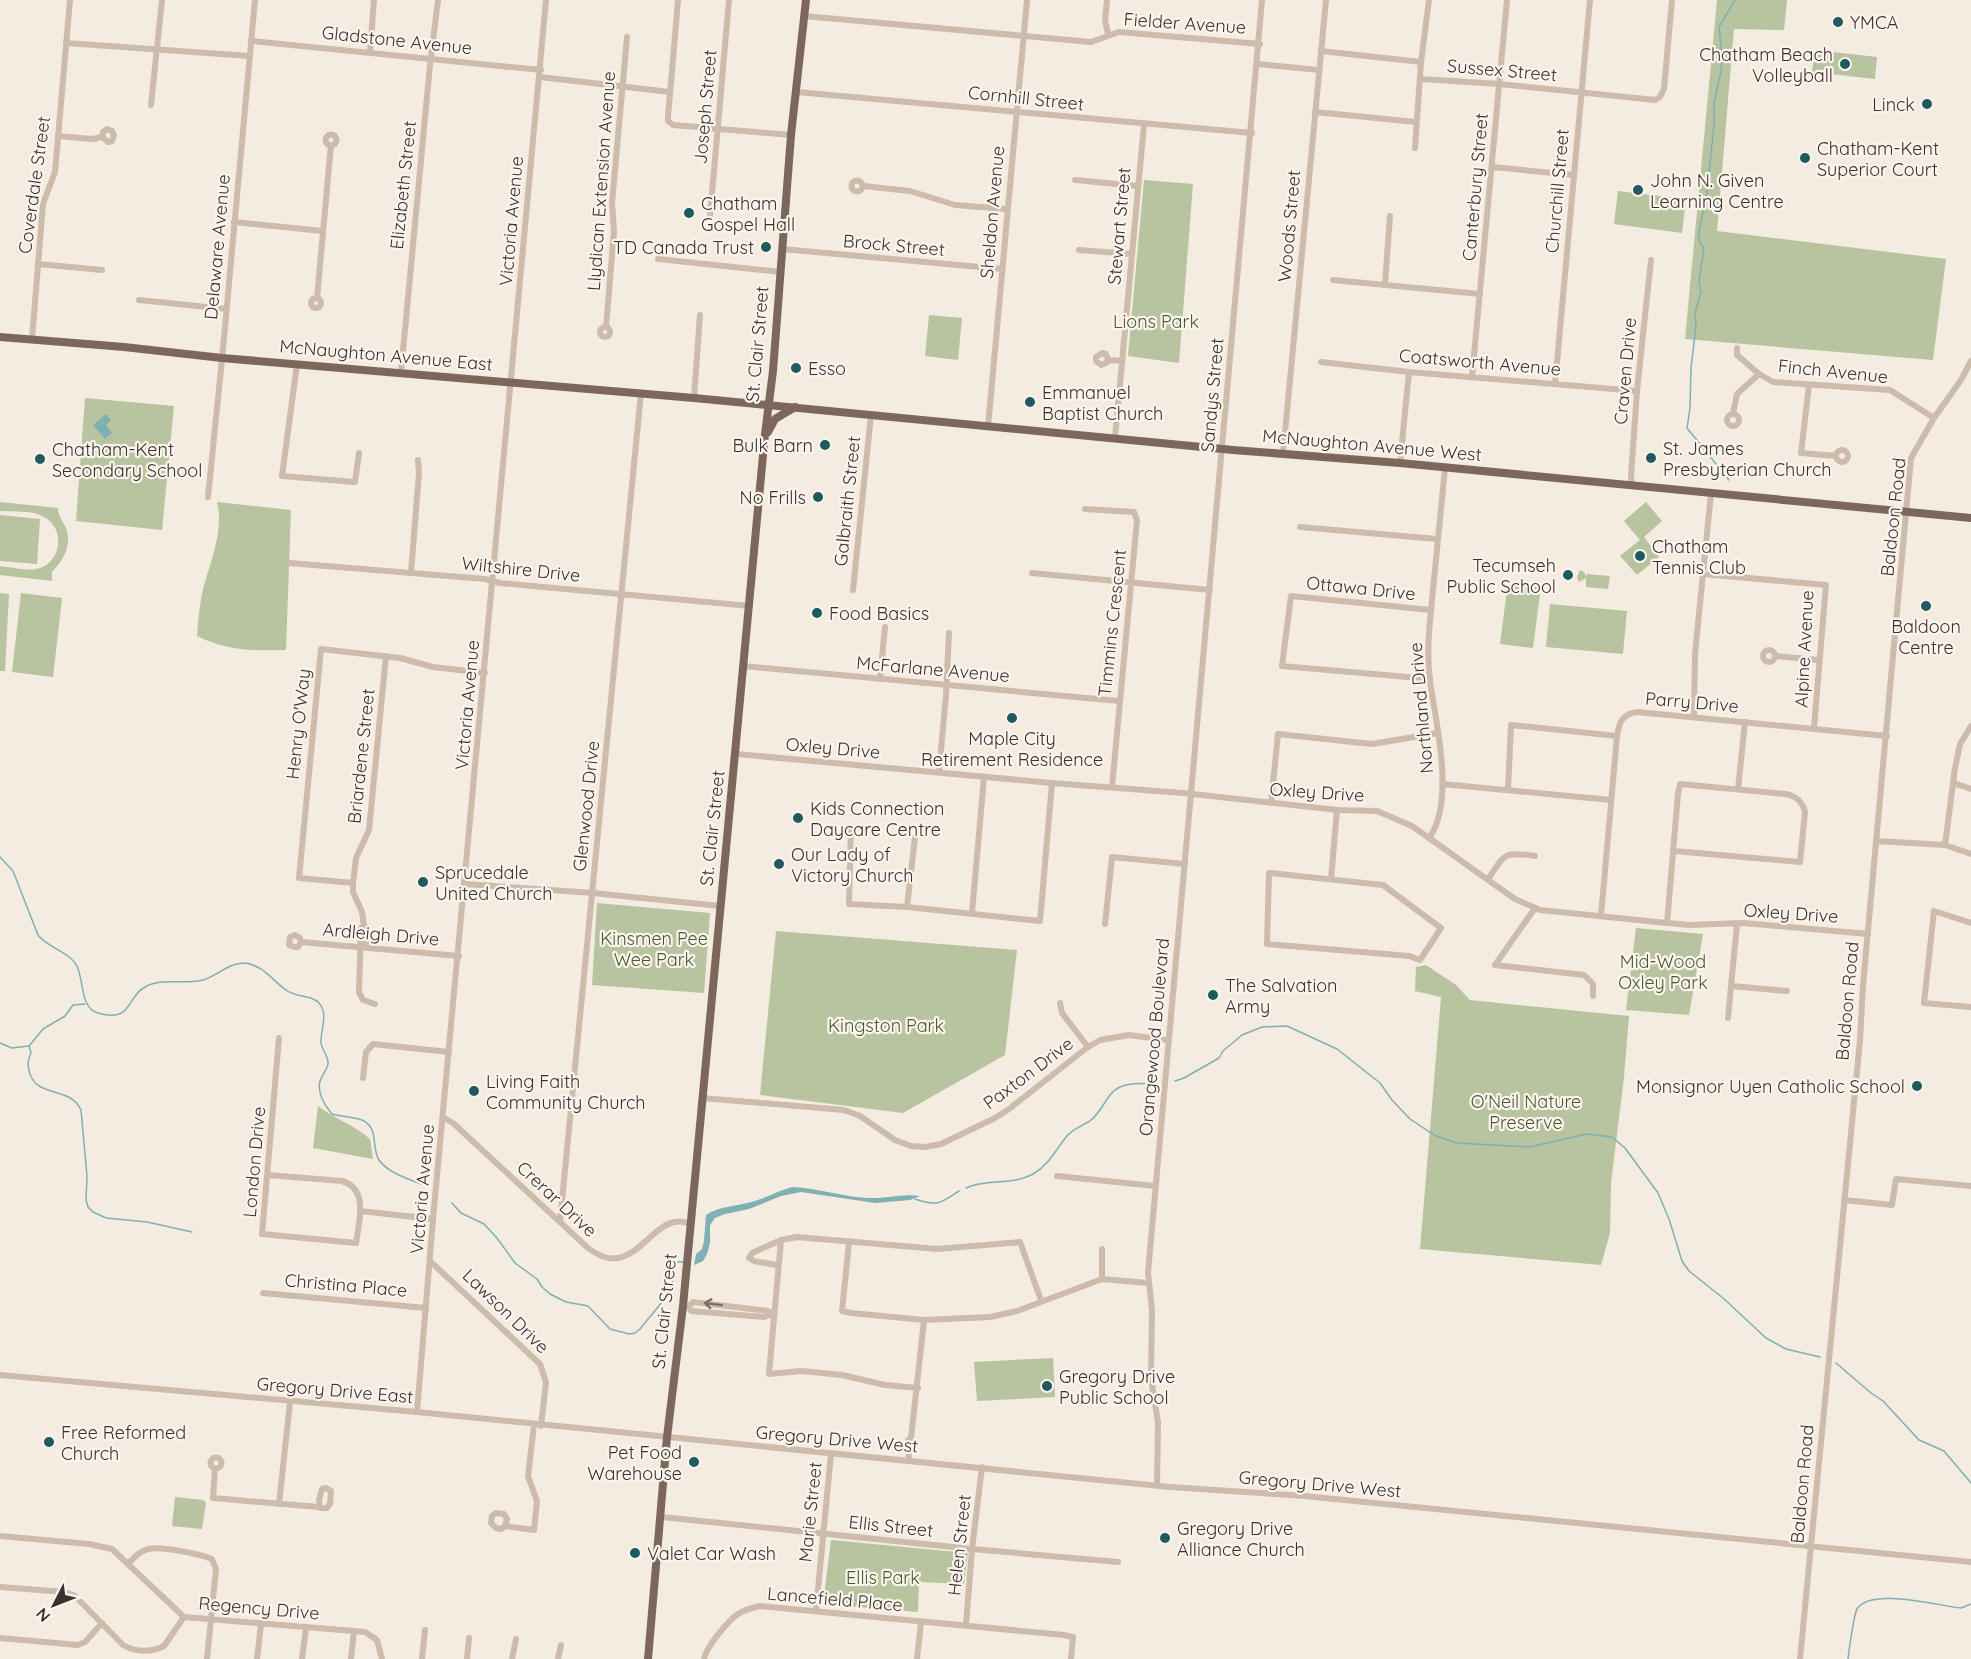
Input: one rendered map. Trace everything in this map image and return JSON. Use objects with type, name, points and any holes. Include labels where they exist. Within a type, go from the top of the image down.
[{"type":"main road","name":"St. Clair Street","points":[[648,1659],[662,1517],[667,1437],[688,1305],[686,1263],[770,405],[791,135],[806,0]]},
{"type":"main road","name":"McNaughton Avenue East","points":[[0,336],[222,358],[770,405]]},
{"type":"main road","name":"McNaughton Avenue West","points":[[770,405],[1971,518]]},
{"type":"main road","points":[[765,441],[775,419],[795,407]]},
{"type":"street","name":"Coverdale Street","points":[[32,339],[43,204],[54,176],[70,0]]},
{"type":"street","points":[[151,105],[162,0]]},
{"type":"street","name":"Delaware Avenue","points":[[208,497],[255,0]]},
{"type":"street","points":[[370,52],[374,0]]},
{"type":"street","name":"Elizabeth Street","points":[[401,372],[438,0]]},
{"type":"street","name":"Victoria Avenue","points":[[417,1412],[546,0]]},
{"type":"street","points":[[678,0],[668,121],[673,125],[791,135]]},
{"type":"street","name":"Joseph Street","points":[[710,216],[729,0]]},
{"type":"street","name":"Sheldon Avenue","points":[[988,427],[1027,0]]},
{"type":"street","points":[[1107,0],[1105,20],[1108,34]]},
{"type":"street","name":"Sandys Street","points":[[1192,794],[1263,0]]},
{"type":"street","name":"Woods Street","points":[[1283,454],[1326,0]]},
{"type":"street","points":[[1415,148],[1421,62],[1429,0]]},
{"type":"street","name":"Canterbury Street","points":[[1472,376],[1507,0]]},
{"type":"street","name":"Churchill Street","points":[[1556,384],[1590,0]]},
{"type":"street","name":"Sussex Street","points":[[1421,79],[1499,84],[1655,100],[1660,97],[1664,89],[1672,0]]},
{"type":"street","name":"Fielder Avenue","points":[[804,16],[1091,42],[1108,34],[1119,32],[1260,44]]},
{"type":"street","name":"Llydican Extension Avenue","points":[[606,327],[614,231],[612,203],[627,37]]},
{"type":"street","name":"Gladstone Avenue","points":[[251,41],[431,59],[670,92]]},
{"type":"street","points":[[66,43],[249,56]]},
{"type":"street","name":"Sussex Street","points":[[1321,51],[1421,62]]},
{"type":"street","points":[[1258,64],[1319,70]]},
{"type":"street","name":"Cornhill Street","points":[[797,92],[1252,133]]},
{"type":"street","points":[[1315,112],[1416,122]]},
{"type":"street","name":"Stewart Street","points":[[1114,438],[1144,125]]},
{"type":"street","points":[[58,136],[92,139],[102,137]]},
{"type":"street","points":[[317,298],[331,145]]},
{"type":"street","points":[[1491,168],[1574,175]]},
{"type":"street","points":[[1075,180],[1138,186]]},
{"type":"street","points":[[863,186],[910,191],[955,205],[1008,209]]},
{"type":"street","points":[[1385,284],[1389,216]]},
{"type":"street","points":[[234,222],[323,231]]},
{"type":"street","name":"Brock Street","points":[[782,249],[1002,269]]},
{"type":"street","points":[[1079,250],[1131,254]]},
{"type":"street","points":[[658,259],[780,272]]},
{"type":"street","name":"Craven Drive","points":[[1632,485],[1637,391],[1651,260]]},
{"type":"street","points":[[38,264],[102,270]]},
{"type":"street","points":[[1333,280],[1480,294]]},
{"type":"street","points":[[139,300],[226,309]]},
{"type":"street","points":[[694,398],[700,315]]},
{"type":"street","name":"Finch Avenue","points":[[1737,348],[1737,356],[1773,382],[1890,390],[1934,418]]},
{"type":"street","points":[[1108,360],[1122,362]]},
{"type":"street","name":"Baldoon Road","points":[[1800,1659],[1911,458],[1971,361]]},
{"type":"street","name":"Coatsworth Avenue","points":[[1321,362],[1409,372],[1637,391]]},
{"type":"street","points":[[297,364],[282,476],[355,482],[359,453]]},
{"type":"street","points":[[1400,463],[1409,372]]},
{"type":"street","points":[[1734,414],[1737,394],[1759,374]]},
{"type":"street","points":[[1809,385],[1801,453],[1836,456]]},
{"type":"street","name":"Glenwood Drive","points":[[560,1221],[641,393]]},
{"type":"street","name":"Galbraith Street","points":[[853,590],[871,415]]},
{"type":"street","points":[[411,573],[418,460]]},
{"type":"street","name":"Northland Drive","points":[[1430,837],[1437,825],[1443,759],[1428,657],[1437,539],[1446,468]]},
{"type":"street","points":[[1694,717],[1695,654],[1711,493]]},
{"type":"street","name":"Timmins Crescent","points":[[1085,509],[1134,512],[1137,519],[1112,787]]},
{"type":"street","points":[[1300,527],[1437,539]]},
{"type":"street","name":"Wiltshire Drive","points":[[289,563],[750,606]]},
{"type":"street","points":[[1032,573],[1210,590]]},
{"type":"street","name":"Alpine Avenue","points":[[1703,574],[1826,585],[1814,728]]},
{"type":"street","name":"Ottawa Drive","points":[[1430,679],[1282,666],[1291,596],[1431,610]]},
{"type":"street","points":[[880,679],[885,627]]},
{"type":"street","points":[[939,772],[949,633]]},
{"type":"street","name":"Henry O'Way","points":[[353,883],[298,878],[321,649],[386,656],[433,667],[484,673]]},
{"type":"street","name":"Briardene Street","points":[[375,1004],[367,1003],[360,996],[362,948],[360,935],[361,928],[364,926],[353,883],[356,858],[369,830],[386,656]]},
{"type":"street","points":[[1775,656],[1819,660]]},
{"type":"street","name":"McFarlane Avenue","points":[[743,666],[1119,701]]},
{"type":"street","name":"Parry Drive","points":[[1601,916],[1617,736],[1622,719],[1633,712],[1887,736]]},
{"type":"street","points":[[1738,789],[1745,722]]},
{"type":"street","points":[[1508,790],[1511,725],[1617,736]]},
{"type":"street","points":[[1946,845],[1960,744],[1971,726]]},
{"type":"street","points":[[1271,803],[1278,734],[1372,744],[1438,733]]},
{"type":"street","name":"Oxley Drive","points":[[736,754],[1192,794],[1337,810],[1377,811],[1430,837],[1515,899],[1534,908],[1667,923],[1737,924],[1868,934]]},
{"type":"street","points":[[972,913],[984,777]]},
{"type":"street","points":[[851,828],[849,904],[907,907],[1040,921],[1052,783]]},
{"type":"street","points":[[1953,783],[1971,789]]},
{"type":"street","points":[[1442,784],[1611,800]]},
{"type":"street","points":[[1667,923],[1680,784],[1786,794],[1798,799],[1803,805],[1805,812],[1800,862],[1674,851]]},
{"type":"street","name":"Orangewood Boulevard","points":[[1157,1485],[1158,1423],[1151,1378],[1152,1310],[1148,1283],[1167,1040],[1192,794]]},
{"type":"street","points":[[1330,879],[1337,810]]},
{"type":"street","points":[[907,907],[915,837]]},
{"type":"street","points":[[1877,841],[1946,845],[1971,854]]},
{"type":"street","points":[[1488,879],[1505,856],[1515,853],[1535,856]]},
{"type":"street","points":[[1105,924],[1112,857],[1185,864]]},
{"type":"street","points":[[1269,873],[1330,879],[1383,885],[1441,928],[1420,960],[1409,956],[1267,944],[1269,873]]},
{"type":"street","points":[[465,884],[593,893],[720,906]]},
{"type":"street","points":[[1534,908],[1495,965],[1584,975],[1593,984],[1593,996]]},
{"type":"street","points":[[1971,923],[1934,911],[1924,1003],[1971,1007]]},
{"type":"street","points":[[1728,1018],[1737,924]]},
{"type":"street","name":"Ardleigh Drive","points":[[301,942],[459,956]]},
{"type":"street","points":[[1732,986],[1787,991]]},
{"type":"street","points":[[1060,1003],[1062,1013],[1088,1047]]},
{"type":"street","name":"Paxton Drive","points":[[702,1098],[844,1110],[860,1116],[895,1140],[911,1146],[925,1147],[953,1139],[995,1118],[1100,1040],[1129,1035],[1167,1040]]},
{"type":"street","name":"London Drive","points":[[279,1038],[262,1234],[356,1243],[360,1211]]},
{"type":"street","points":[[363,1078],[366,1052],[373,1044],[449,1052]]},
{"type":"street","name":"Crerar Drive","points":[[444,1118],[453,1123],[594,1252],[613,1259],[630,1254],[670,1223],[679,1220],[690,1224]]},
{"type":"street","points":[[268,1175],[346,1182],[357,1191],[360,1211],[433,1218]]},
{"type":"street","points":[[1057,1176],[1155,1186]]},
{"type":"street","points":[[1844,1200],[1892,1205],[1896,1179],[1971,1186]]},
{"type":"street","points":[[777,1265],[749,1258],[752,1252],[781,1240],[797,1237],[937,1249],[1020,1242],[1041,1300]]},
{"type":"street","points":[[781,1240],[769,1374],[804,1371],[849,1375],[885,1385],[918,1388]]},
{"type":"street","points":[[849,1242],[842,1311],[924,1320],[1004,1314],[1102,1279],[1148,1283]]},
{"type":"street","points":[[1102,1249],[1102,1279]]},
{"type":"street","name":"Lawson Drive","points":[[430,1262],[540,1364],[546,1382],[528,1476],[537,1501],[534,1530],[505,1526]]},
{"type":"street","name":"Christina Place","points":[[263,1293],[426,1308]]},
{"type":"street","points":[[688,1305],[691,1311],[764,1317],[773,1314]]},
{"type":"street","points":[[909,1461],[907,1449],[908,1440],[911,1438],[918,1388],[924,1320]]},
{"type":"street","name":"Gregory Drive East","points":[[0,1375],[667,1437]]},
{"type":"street","points":[[279,1504],[290,1402]]},
{"type":"street","name":"Gregory Drive West","points":[[667,1437],[1971,1562]]},
{"type":"street","name":"Marie Street","points":[[816,1610],[831,1454]]},
{"type":"street","name":"Helen Street","points":[[966,1625],[982,1467]]},
{"type":"street","points":[[215,1468],[213,1498],[319,1507]]},
{"type":"street","name":"Ellis Street","points":[[662,1517],[1118,1562]]},
{"type":"street","name":"Regency Drive","points":[[0,1536],[89,1544],[112,1549],[184,1617],[365,1632],[377,1640],[382,1659]]},
{"type":"street","points":[[129,1563],[140,1552],[150,1548],[198,1553],[212,1559],[216,1569],[207,1659]]},
{"type":"street","points":[[0,1587],[70,1593],[81,1600],[123,1645],[131,1649],[153,1651],[164,1646],[184,1617]]},
{"type":"street","name":"Lancefield Place","points":[[704,1659],[705,1651],[736,1615],[760,1606],[1072,1637],[1071,1659]]},
{"type":"street","points":[[917,1659],[921,1622]]},
{"type":"street","points":[[0,1638],[78,1645],[102,1623]]},
{"type":"street","points":[[257,1659],[261,1624]]},
{"type":"street","points":[[302,1659],[306,1628]]},
{"type":"street","points":[[422,1659],[425,1630]]},
{"type":"street","points":[[351,1659],[354,1631]]},
{"type":"street","points":[[467,1659],[469,1638]]},
{"type":"street","points":[[512,1659],[516,1640]]},
{"type":"street","points":[[558,1659],[561,1645]]},
{"type":"green space","points":[[1717,0],[1787,0],[1784,30],[1734,29],[1717,231],[1946,259],[1933,360],[1685,339]]},
{"type":"green space","name":"Chatham Beach Volleyball","points":[[1815,50],[1877,57],[1875,79],[1812,72]]},
{"type":"green space","name":"Lions Park","points":[[1144,180],[1193,184],[1179,363],[1128,356]]},
{"type":"green space","points":[[1618,191],[1686,199],[1682,233],[1614,224]]},
{"type":"green space","points":[[929,315],[962,318],[958,360],[925,356]]},
{"type":"green space","points":[[85,398],[174,406],[162,530],[76,521]]},
{"type":"green space","points":[[0,502],[58,508],[67,532],[68,545],[63,557],[52,572],[52,581],[0,575],[0,566],[37,569],[46,565],[56,552],[58,536],[50,521],[42,516],[0,511]]},
{"type":"green space","points":[[217,502],[291,510],[286,650],[241,649],[219,645],[197,636],[202,594],[215,549],[219,525]]},
{"type":"green space","points":[[1646,502],[1662,521],[1644,537],[1659,557],[1637,575],[1620,556],[1640,540],[1624,521]]},
{"type":"green space","points":[[0,515],[40,519],[37,564],[0,561]]},
{"type":"green space","points":[[1580,570],[1586,576],[1587,574],[1610,576],[1608,589],[1586,587],[1586,578],[1579,582],[1577,578]]},
{"type":"green space","points":[[1508,582],[1541,586],[1533,648],[1500,644]]},
{"type":"green space","points":[[0,593],[9,594],[5,671],[0,671]]},
{"type":"green space","points":[[21,593],[62,598],[53,677],[12,672]]},
{"type":"green space","points":[[1550,604],[1627,611],[1623,654],[1546,647]]},
{"type":"green space","name":"Kinsmen Pee Wee Park","points":[[597,903],[710,913],[704,993],[592,985]]},
{"type":"green space","name":"Mid-Wood Oxley Park","points":[[1636,928],[1703,934],[1689,1015],[1626,1010]]},
{"type":"green space","name":"Kingston Park","points":[[776,931],[1017,950],[1005,1055],[903,1113],[760,1095]]},
{"type":"green space","name":"O'Neil Nature Preserve","points":[[1426,965],[1456,985],[1470,1000],[1629,1016],[1611,1183],[1610,1233],[1601,1265],[1420,1249],[1441,997],[1415,991],[1416,967]]},
{"type":"green space","points":[[318,1106],[370,1139],[373,1159],[313,1148]]},
{"type":"green space","points":[[1053,1358],[1055,1397],[977,1401],[974,1362]]},
{"type":"green space","points":[[175,1497],[203,1500],[206,1503],[202,1529],[172,1526]]},
{"type":"green space","name":"Ellis Park","points":[[831,1540],[968,1553],[964,1584],[919,1582],[918,1612],[823,1604]]},
{"type":"water","points":[[106,414],[111,420],[106,425],[112,433],[105,439],[93,425]]},
{"type":"water","points":[[792,1187],[868,1198],[920,1196],[910,1200],[875,1203],[801,1192],[781,1196],[749,1209],[715,1218],[710,1225],[710,1243],[707,1254],[703,1261],[694,1265],[696,1254],[702,1249],[704,1241],[706,1215],[721,1208],[759,1200]]},
{"type":"waterway","points":[[1729,480],[1687,428],[1696,326],[1695,313],[1701,293],[1699,281],[1704,248],[1699,241],[1699,231],[1707,192],[1714,103],[1721,71],[1719,27],[1735,0]]},
{"type":"waterway","points":[[0,857],[13,871],[38,935],[74,961],[79,972],[85,1000],[88,1006],[98,1013],[117,1015],[123,1012],[139,991],[152,984],[203,980],[239,963],[251,964],[290,992],[316,1000],[323,1012],[321,1043],[328,1061],[319,1085],[324,1103],[332,1114],[361,1120],[369,1125],[379,1160],[398,1175],[421,1184]]},
{"type":"waterway","points":[[0,1043],[12,1048],[29,1046],[43,1029],[65,1016],[73,1005],[85,1004]]},
{"type":"waterway","points":[[1175,1081],[1219,1058],[1223,1051],[1242,1035],[1262,1027],[1287,1026],[1337,1049],[1380,1083],[1410,1119],[1434,1135],[1456,1143],[1529,1147],[1587,1134],[1612,1137],[1625,1148],[1658,1193],[1682,1261],[1689,1271],[1723,1298],[1766,1338],[1786,1349],[1820,1357]]},
{"type":"waterway","points":[[29,1046],[31,1053],[28,1067],[34,1081],[47,1090],[73,1100],[81,1110],[88,1207],[106,1218],[147,1222],[192,1232]]},
{"type":"waterway","points":[[966,1188],[983,1183],[1017,1180],[1033,1174],[1048,1161],[1070,1133],[1090,1121],[1099,1112],[1114,1090],[1132,1084],[1157,1085]]},
{"type":"waterway","points":[[915,1199],[934,1203],[959,1191]]},
{"type":"waterway","points":[[452,1203],[461,1213],[484,1224],[515,1263],[537,1279],[550,1294],[566,1302],[588,1306],[610,1329],[629,1334],[640,1329],[671,1291],[675,1265],[683,1262]]},
{"type":"waterway","points":[[1836,1363],[1883,1401],[1919,1440],[1944,1451],[1971,1483]]},
{"type":"waterway","points":[[1848,1659],[1856,1612],[1864,1603],[1890,1598],[1961,1608],[1971,1604]]},
{"type":"place","name":"YMCA","points":[[1838,22]]},
{"type":"place","name":"Chatham Beach Volleyball","points":[[1845,64]]},
{"type":"place","name":"Linck","points":[[1927,104]]},
{"type":"place","name":"Chatham-Kent Superior Court","points":[[1805,158]]},
{"type":"place","name":"John N. Given Learning Centre","points":[[1638,190]]},
{"type":"place","name":"Chatham Gospel Hall","points":[[689,213]]},
{"type":"place","name":"TD Canada Trust","points":[[766,247]]},
{"type":"place","name":"Esso","points":[[796,368]]},
{"type":"place","name":"Emmanuel Baptist Church","points":[[1030,402]]},
{"type":"place","name":"Bulk Barn","points":[[825,445]]},
{"type":"place","name":"St. James Presbyterian Church","points":[[1651,458]]},
{"type":"place","name":"Chatham-Kent Secondary School","points":[[40,459]]},
{"type":"place","name":"No Frills","points":[[818,497]]},
{"type":"place","name":"Chatham Tennis Club","points":[[1640,556]]},
{"type":"place","name":"Tecumseh Public School","points":[[1568,575]]},
{"type":"place","name":"Baldoon Centre","points":[[1926,606]]},
{"type":"place","name":"Food Basics","points":[[817,613]]},
{"type":"place","name":"Maple City Retirement Residence","points":[[1012,718]]},
{"type":"place","name":"Kids Connection Daycare Centre","points":[[798,818]]},
{"type":"place","name":"Our Lady of Victory Church","points":[[779,864]]},
{"type":"place","name":"Sprucedale United Church","points":[[423,882]]},
{"type":"place","name":"The Salvation Army","points":[[1213,995]]},
{"type":"place","name":"Monsignor Uyen Catholic School","points":[[1917,1086]]},
{"type":"place","name":"Living Faith Community Church","points":[[474,1091]]},
{"type":"place","name":"Gregory Drive Public School","points":[[1047,1386]]},
{"type":"place","name":"Free Reformed Church","points":[[49,1442]]},
{"type":"place","name":"Pet Food Warehouse","points":[[694,1462]]},
{"type":"place","name":"Gregory Drive Alliance Church","points":[[1165,1538]]},
{"type":"place","name":"Valet Car Wash","points":[[635,1553]]}]
